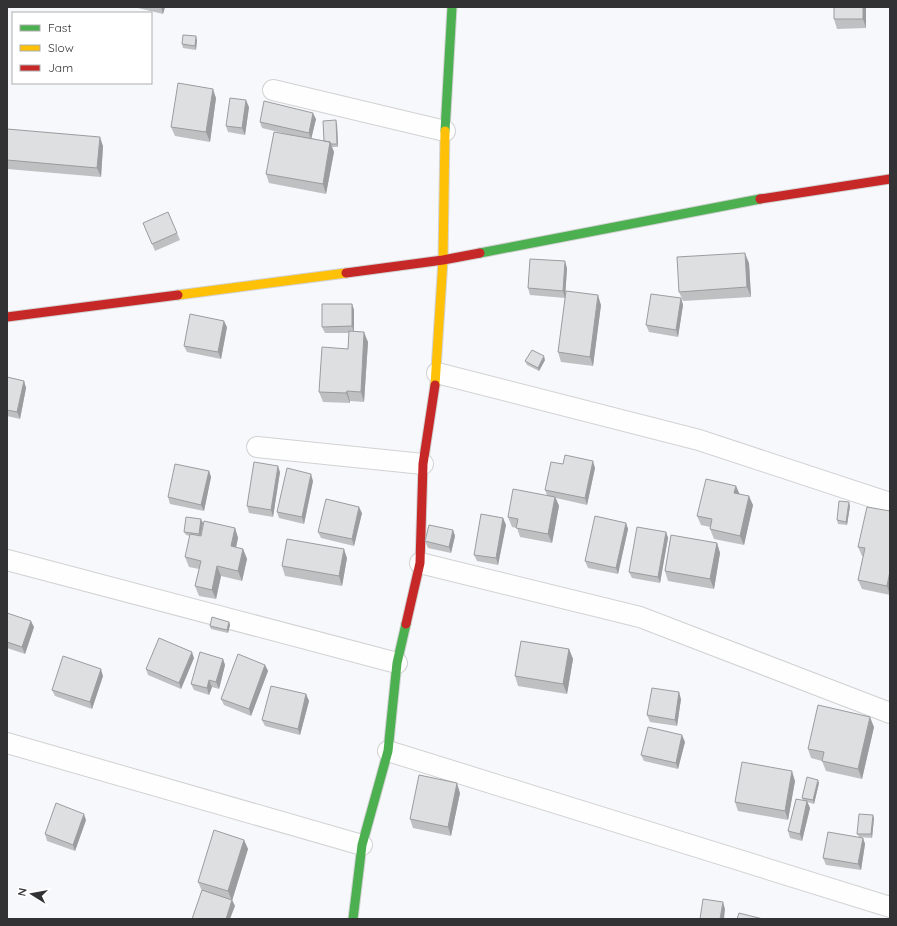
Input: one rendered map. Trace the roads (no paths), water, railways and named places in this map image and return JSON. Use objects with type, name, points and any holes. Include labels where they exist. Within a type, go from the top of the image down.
[{"type":"street","points":[[353,919],[362,845],[388,751],[397,662],[420,562],[423,464],[437,373],[443,260],[445,131],[452,7]]},
{"type":"street","points":[[273,90],[445,131]]},
{"type":"street","points":[[7,317],[443,260],[726,204],[890,179]]},
{"type":"street","points":[[437,373],[698,440],[890,503]]},
{"type":"street","points":[[257,448],[423,464]]},
{"type":"street","points":[[7,560],[397,662]]},
{"type":"street","points":[[420,562],[640,616],[890,713]]},
{"type":"street","points":[[7,743],[362,845]]},
{"type":"street","points":[[388,751],[890,907]]}]
